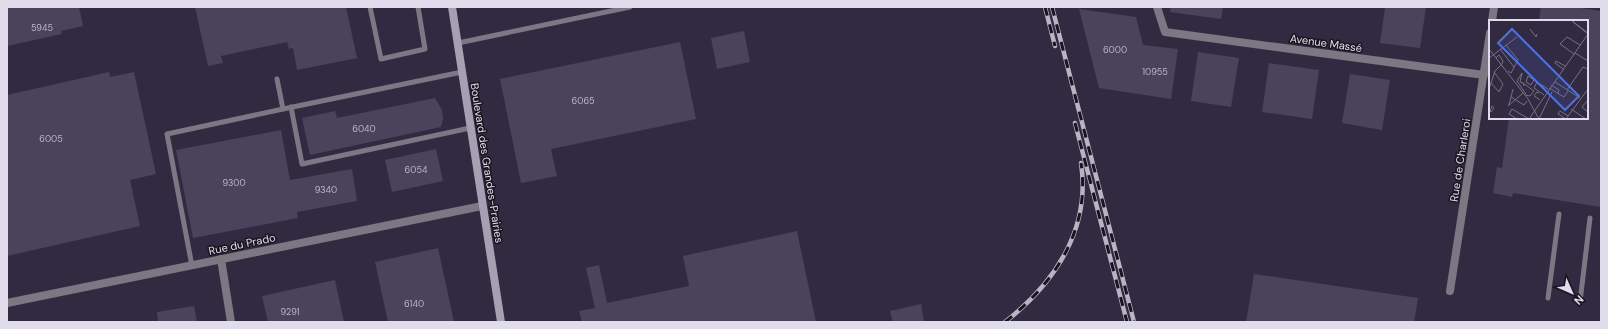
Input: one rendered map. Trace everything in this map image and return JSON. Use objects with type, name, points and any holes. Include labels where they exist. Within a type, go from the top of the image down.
[{"type":"main road","name":"Boulevard des Grandes-Prairies","points":[[452,7],[501,322]]},
{"type":"street","name":"Avenue Massé","points":[[1157,7],[1165,32],[1484,75]]},
{"type":"street","points":[[1492,20],[1494,7]]},
{"type":"street","name":"Rue de Charleroi","points":[[1450,291],[1489,40]]},
{"type":"street","name":"Rue du Prado","points":[[7,303],[482,206]]},
{"type":"street","points":[[221,260],[231,322]]},
{"type":"lane","points":[[370,7],[380,59],[426,50],[418,7]]},
{"type":"lane","points":[[458,44],[630,7]]},
{"type":"lane","points":[[192,266],[167,134],[462,72]]},
{"type":"lane","points":[[277,80],[283,109]]},
{"type":"lane","points":[[291,107],[302,164],[470,128]]},
{"type":"lane","points":[[1548,298],[1559,214]]},
{"type":"lane","points":[[1580,302],[1590,218]]},
{"type":"building","points":[[7,7],[79,7],[83,26],[61,31],[62,34],[7,46]]},
{"type":"building","points":[[195,7],[346,7],[357,58],[297,70],[293,48],[289,49],[287,42],[221,56],[223,63],[208,66]]},
{"type":"building","points":[[1171,7],[1223,7],[1221,19],[1170,12]]},
{"type":"building","points":[[1385,7],[1426,7],[1420,48],[1380,43]]},
{"type":"building","points":[[1541,7],[1574,7],[1601,11],[1601,207],[1513,193],[1512,197],[1493,193],[1497,167],[1502,168],[1509,119],[1588,119],[1588,20],[1539,20]]},
{"type":"building","points":[[1079,9],[1136,17],[1143,45],[1178,49],[1171,99],[1099,88]]},
{"type":"building","points":[[744,31],[750,62],[717,69],[711,38]]},
{"type":"building","points":[[680,42],[696,119],[551,149],[557,176],[521,183],[500,79]]},
{"type":"building","points":[[1198,52],[1239,58],[1231,107],[1191,101]]},
{"type":"building","points":[[1269,63],[1319,70],[1312,119],[1262,112]]},
{"type":"building","points":[[109,72],[110,77],[134,72],[156,174],[130,180],[140,226],[7,256],[7,95]]},
{"type":"building","points":[[1350,74],[1390,80],[1382,130],[1342,123]]},
{"type":"building","points":[[435,98],[442,110],[443,119],[441,127],[310,155],[302,118],[335,111],[337,118]]},
{"type":"building","points":[[281,130],[290,180],[352,169],[357,201],[297,212],[298,218],[193,238],[176,150]]},
{"type":"building","points":[[436,149],[443,181],[392,192],[385,160]]},
{"type":"building","points":[[797,231],[816,322],[582,322],[579,311],[595,308],[586,268],[599,265],[607,303],[689,286],[683,256]]},
{"type":"building","points":[[438,248],[454,322],[388,322],[375,262]]},
{"type":"building","points":[[1254,274],[1418,298],[1414,322],[1246,322]]},
{"type":"building","points":[[335,280],[344,322],[268,322],[262,296]]},
{"type":"building","points":[[921,304],[924,322],[893,322],[890,311]]},
{"type":"building","points":[[194,306],[197,322],[158,322],[157,312]]},
{"type":"railway","points":[[1045,7],[1055,46]]},
{"type":"railway","points":[[1052,7],[1134,322]]},
{"type":"railway","points":[[1075,123],[1127,322]]},
{"type":"railway","points":[[1005,322],[1023,307],[1039,290],[1054,272],[1066,253],[1075,232],[1080,210],[1083,187],[1081,163]]}]
